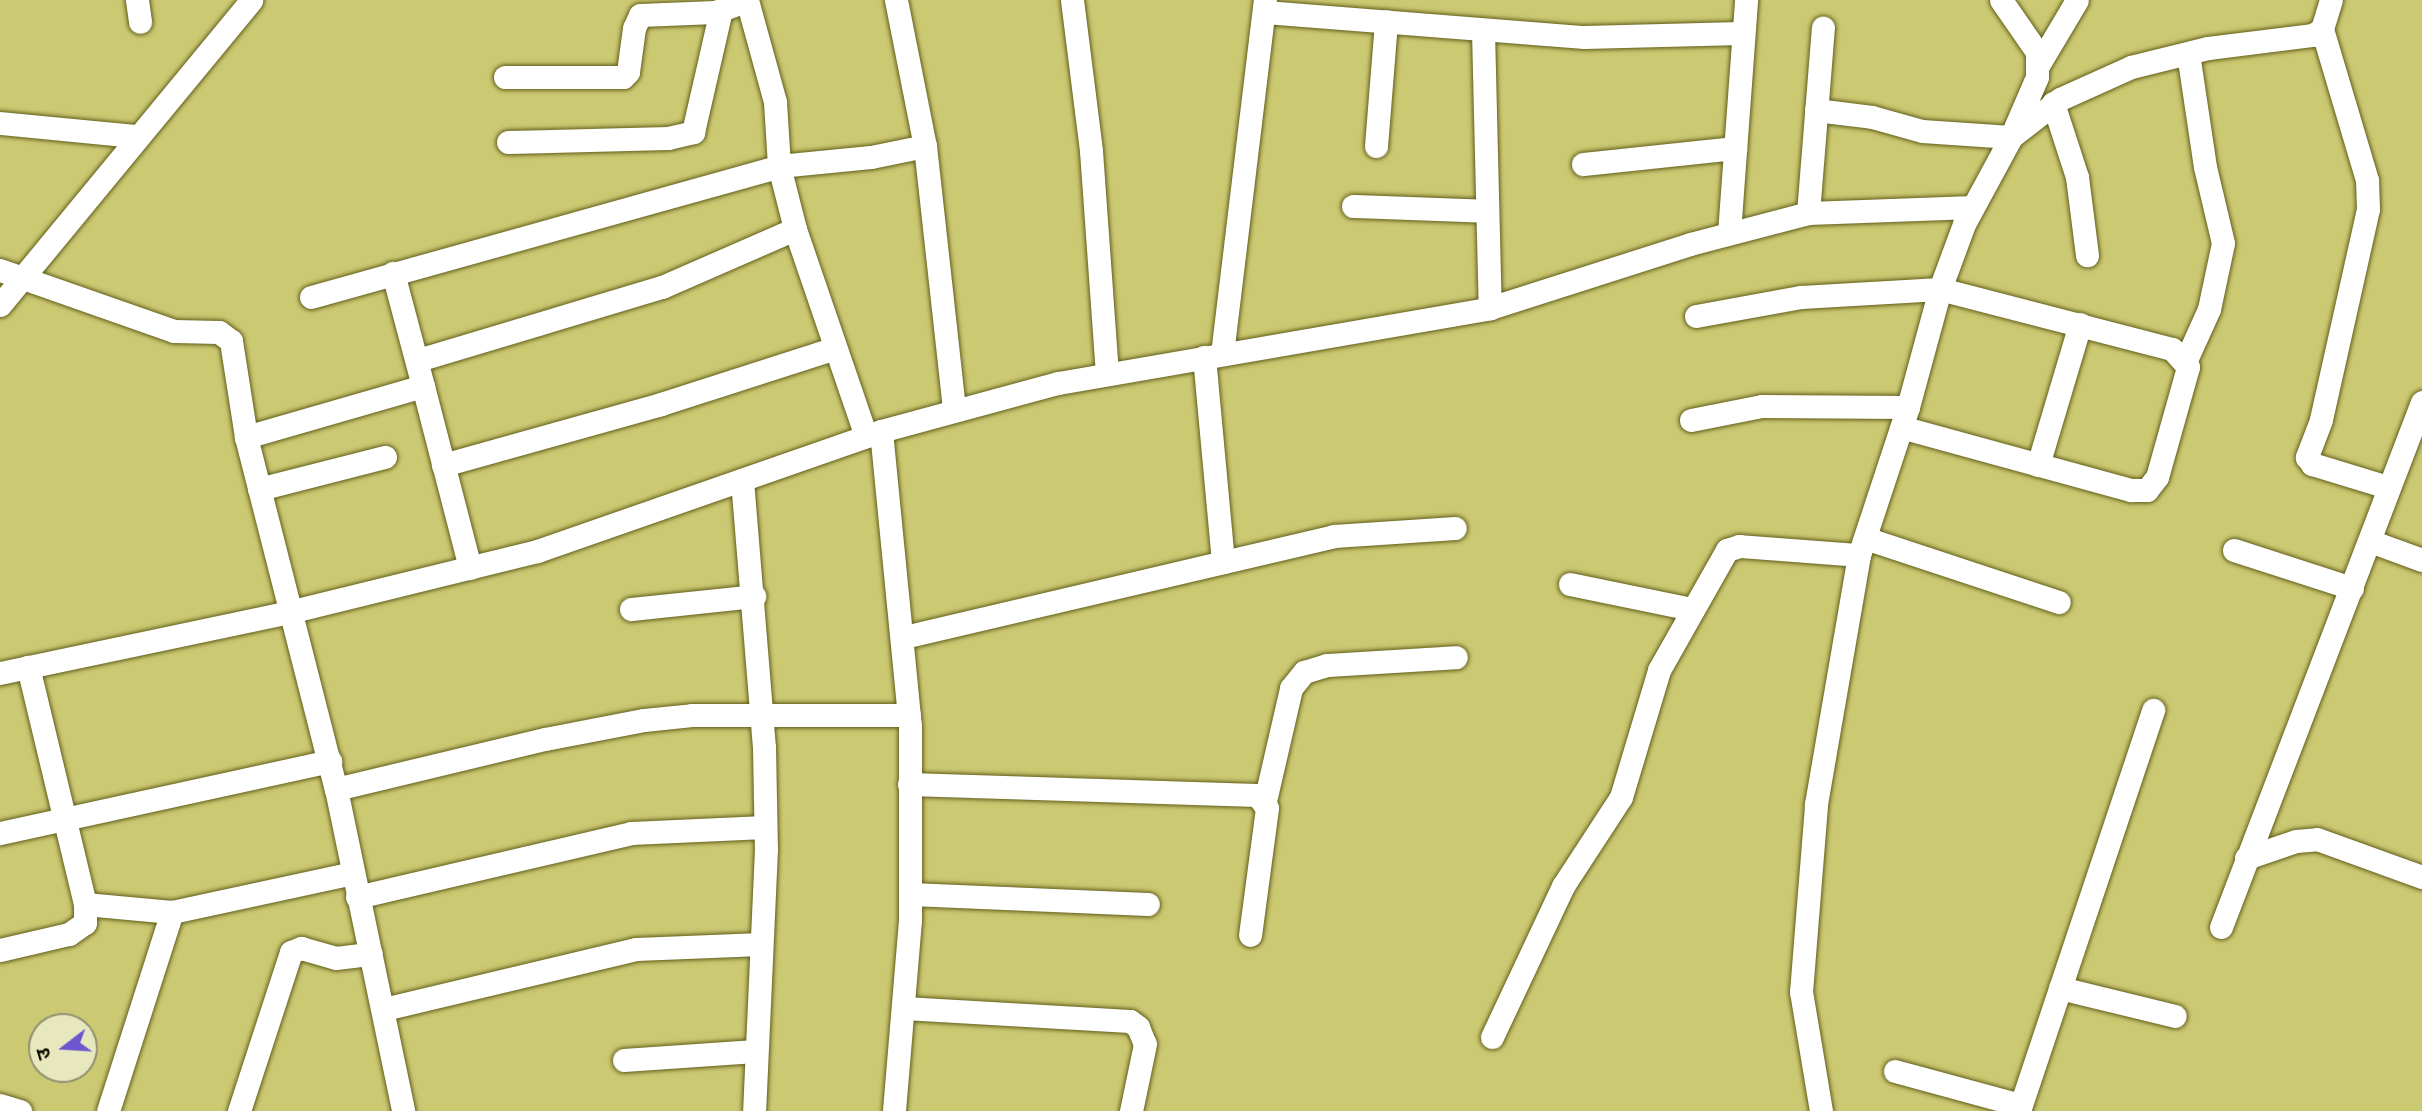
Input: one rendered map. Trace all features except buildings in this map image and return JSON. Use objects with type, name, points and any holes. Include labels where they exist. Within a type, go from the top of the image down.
[{"type":"street","points":[[0,305],[136,136],[251,0]]},
{"type":"street","points":[[505,77],[623,77],[630,65],[634,28],[640,15],[721,10],[746,0],[775,102],[779,166],[795,229],[835,348],[873,434],[904,637],[909,715],[910,894],[904,1008],[894,1111]]},
{"type":"street","points":[[896,0],[925,146],[954,410]]},
{"type":"street","points":[[1072,0],[1091,151],[1107,373]]},
{"type":"street","points":[[1729,233],[1741,33],[1746,0]]},
{"type":"street","points":[[2001,0],[2032,43],[2039,64]]},
{"type":"street","points":[[1821,1111],[1802,1010],[1801,965],[1816,804],[1862,547],[1904,417],[1940,289],[1973,207],[2011,137],[2039,64],[2077,0]]},
{"type":"street","points":[[2331,0],[2322,29],[2367,180],[2368,209],[2321,420],[2307,457],[2312,464],[2388,487]]},
{"type":"street","points":[[1223,562],[1213,356],[1265,6],[1483,31],[1584,37],[1741,33]]},
{"type":"street","points":[[508,142],[668,138],[693,132],[721,10]]},
{"type":"street","points":[[1376,146],[1386,21]]},
{"type":"street","points":[[1808,214],[1823,28]]},
{"type":"street","points":[[1816,110],[1872,117],[1922,131],[2011,137],[2053,103],[2112,73],[2188,52],[2313,35],[2322,29]]},
{"type":"street","points":[[1483,31],[1489,308]]},
{"type":"street","points":[[1690,420],[1762,406],[1904,417],[2038,465],[2147,490],[2157,477],[2188,373],[2186,360],[2209,309],[2223,243],[2205,167],[2188,52]]},
{"type":"street","points":[[2053,103],[2077,177],[2087,255]]},
{"type":"street","points":[[0,123],[136,136]]},
{"type":"street","points":[[311,297],[779,166],[871,157],[925,146]]},
{"type":"street","points":[[1583,164],[1735,148]]},
{"type":"street","points":[[1353,206],[1487,211]]},
{"type":"street","points":[[0,673],[293,611],[470,568],[652,515],[741,480],[873,434],[954,410],[1107,373],[1489,308],[1729,233],[1808,214],[1973,207]]},
{"type":"street","points":[[418,360],[662,287],[795,229]]},
{"type":"street","points":[[0,270],[174,331],[226,335],[241,384],[246,437],[330,761],[384,1009],[403,1111]]},
{"type":"street","points":[[393,273],[418,360],[470,568]]},
{"type":"street","points":[[1696,316],[1801,297],[1940,289],[2172,349],[2186,360]]},
{"type":"street","points":[[2038,465],[2080,324]]},
{"type":"street","points":[[443,465],[661,404],[835,348]]},
{"type":"street","points":[[246,437],[423,386]]},
{"type":"street","points":[[2221,927],[2422,402]]},
{"type":"street","points":[[259,489],[385,457]]},
{"type":"street","points":[[741,480],[754,596],[762,714],[765,827],[754,1111]]},
{"type":"street","points":[[904,637],[1334,537],[1455,528]]},
{"type":"street","points":[[2370,541],[2422,560]]},
{"type":"street","points":[[1492,1037],[1563,887],[1621,797],[1658,670],[1720,560],[1733,547],[1862,547],[2059,602]]},
{"type":"street","points":[[2234,551],[2352,589]]},
{"type":"street","points":[[1570,584],[1692,609]]},
{"type":"street","points":[[631,609],[754,596]]},
{"type":"street","points":[[1250,935],[1265,838],[1265,801],[1291,688],[1304,672],[1328,665],[1457,657]]},
{"type":"street","points":[[0,950],[78,930],[85,923],[85,904],[28,667]]},
{"type":"street","points":[[1895,1071],[2019,1108],[2153,710]]},
{"type":"street","points":[[336,789],[604,727],[692,715],[909,715]]},
{"type":"street","points":[[0,833],[330,761]]},
{"type":"street","points":[[909,783],[1206,791],[1257,795],[1265,801]]},
{"type":"street","points":[[358,897],[631,833],[765,827]]},
{"type":"street","points":[[2246,858],[2296,841],[2317,839],[2422,877]]},
{"type":"street","points":[[85,904],[172,912],[353,873]]},
{"type":"street","points":[[910,894],[1148,904]]},
{"type":"street","points":[[108,1111],[172,912]]},
{"type":"street","points":[[384,1009],[636,949],[761,944]]},
{"type":"street","points":[[239,1111],[291,952],[301,948],[336,958],[371,954]]},
{"type":"street","points":[[2060,988],[2175,1016]]},
{"type":"street","points":[[904,1008],[1130,1021],[1138,1027],[1145,1044],[1131,1111]]},
{"type":"street","points":[[624,1060],[755,1051]]},
{"type":"street","points":[[0,1105],[20,1111]]}]
